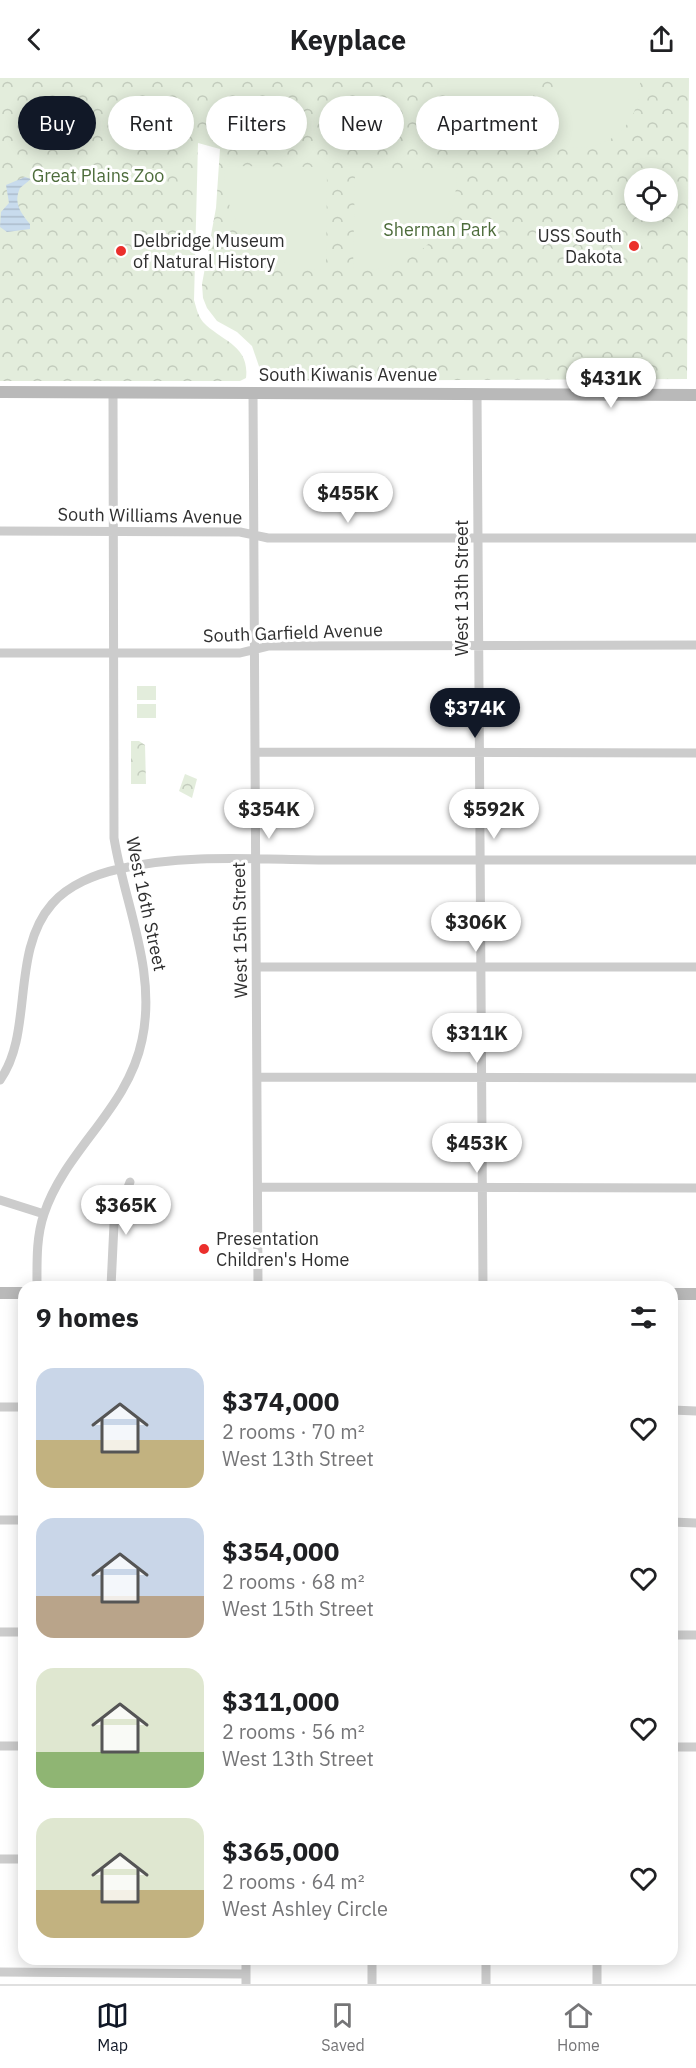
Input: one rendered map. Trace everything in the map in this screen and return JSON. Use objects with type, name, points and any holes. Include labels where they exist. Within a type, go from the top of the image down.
[{"type":"main road","name":"South Kiwanis Avenue","points":[[0,392],[696,395]]},
{"type":"main road","points":[[0,1293],[18,1293]]},
{"type":"main road","points":[[678,1294],[696,1294]]},
{"type":"street","name":"West 16th Street","points":[[37,1281],[37,1256],[44,1214],[71,1162],[125,1088],[142,1042],[146,1018],[146,978],[142,951],[119,869],[114,838],[112,392]]},
{"type":"street","name":"West 15th Street","points":[[253,393],[258,1281]]},
{"type":"street","name":"West 13th Street","points":[[477,394],[483,1281]]},
{"type":"street","name":"South Williams Avenue","points":[[0,531],[240,531],[268,538],[696,538]]},
{"type":"street","name":"South Garfield Avenue","points":[[0,653],[240,653],[269,646],[696,645]]},
{"type":"street","points":[[255,752],[696,753]]},
{"type":"street","points":[[0,1080],[13,1054],[30,946],[50,905],[78,884],[119,869],[166,862],[256,860],[696,860]]},
{"type":"street","points":[[257,967],[696,967]]},
{"type":"street","points":[[258,1077],[696,1078]]},
{"type":"street","points":[[111,1281],[114,1224],[130,1182]]},
{"type":"street","points":[[258,1187],[696,1188]]},
{"type":"street","points":[[0,1200],[44,1214]]},
{"type":"street","points":[[0,1407],[18,1407]]},
{"type":"street","points":[[678,1410],[696,1411]]},
{"type":"street","points":[[0,1520],[18,1520]]},
{"type":"street","points":[[678,1522],[696,1523]]},
{"type":"street","points":[[0,1632],[18,1632]]},
{"type":"street","points":[[678,1635],[696,1635]]},
{"type":"street","points":[[0,1746],[18,1746]]},
{"type":"street","points":[[678,1747],[696,1748]]},
{"type":"street","points":[[0,1859],[18,1859]]},
{"type":"street","points":[[246,1965],[246,1984]]},
{"type":"street","points":[[372,1965],[372,1984]]},
{"type":"street","points":[[486,1965],[486,1984]]},
{"type":"street","points":[[597,1965],[597,1984]]},
{"type":"street","points":[[0,1972],[246,1974]]},
{"type":"green space","name":"Sherman Park","points":[[0,78],[689,78],[687,379],[264,381],[252,346],[237,332],[217,321],[203,298],[202,284],[216,208],[220,150],[307,150],[307,96],[206,96],[206,145],[198,143],[194,300],[203,322],[233,345],[243,358],[246,378],[240,381],[0,381]]},
{"type":"green space","points":[[448,78],[533,78],[533,96],[449,95]]},
{"type":"green space","points":[[556,78],[640,78],[639,96],[627,124],[617,135],[590,147],[573,148],[559,146],[559,96],[556,96]]},
{"type":"green space","points":[[225,166],[322,167],[327,173],[326,270],[304,269],[284,263],[266,254],[251,241],[239,225],[230,207],[225,187]]},
{"type":"green space","points":[[360,168],[457,170],[456,191],[441,229],[413,256],[395,265],[375,270],[353,270],[355,173]]},
{"type":"green space","points":[[137,686],[156,686],[156,700],[137,700]]},
{"type":"green space","points":[[137,704],[156,704],[156,718],[137,718]]},
{"type":"green space","points":[[131,741],[139,741],[145,745],[146,784],[131,784]]},
{"type":"green space","points":[[185,774],[197,779],[192,798],[179,791]]},
{"type":"water","points":[[25,177],[31,179],[20,188],[17,198],[21,212],[30,224],[30,229],[7,232],[0,227],[1,212],[9,203],[6,185]]},
{"type":"place","name":"USS South Dakota","points":[[634,246]]},
{"type":"place","name":"Delbridge Museum of Natural History","points":[[121,251]]},
{"type":"place","name":"Presentation Children's Home","points":[[204,1249]]},
{"type":"park label","name":"Great Plains Zoo","points":[[98,176]]}]
